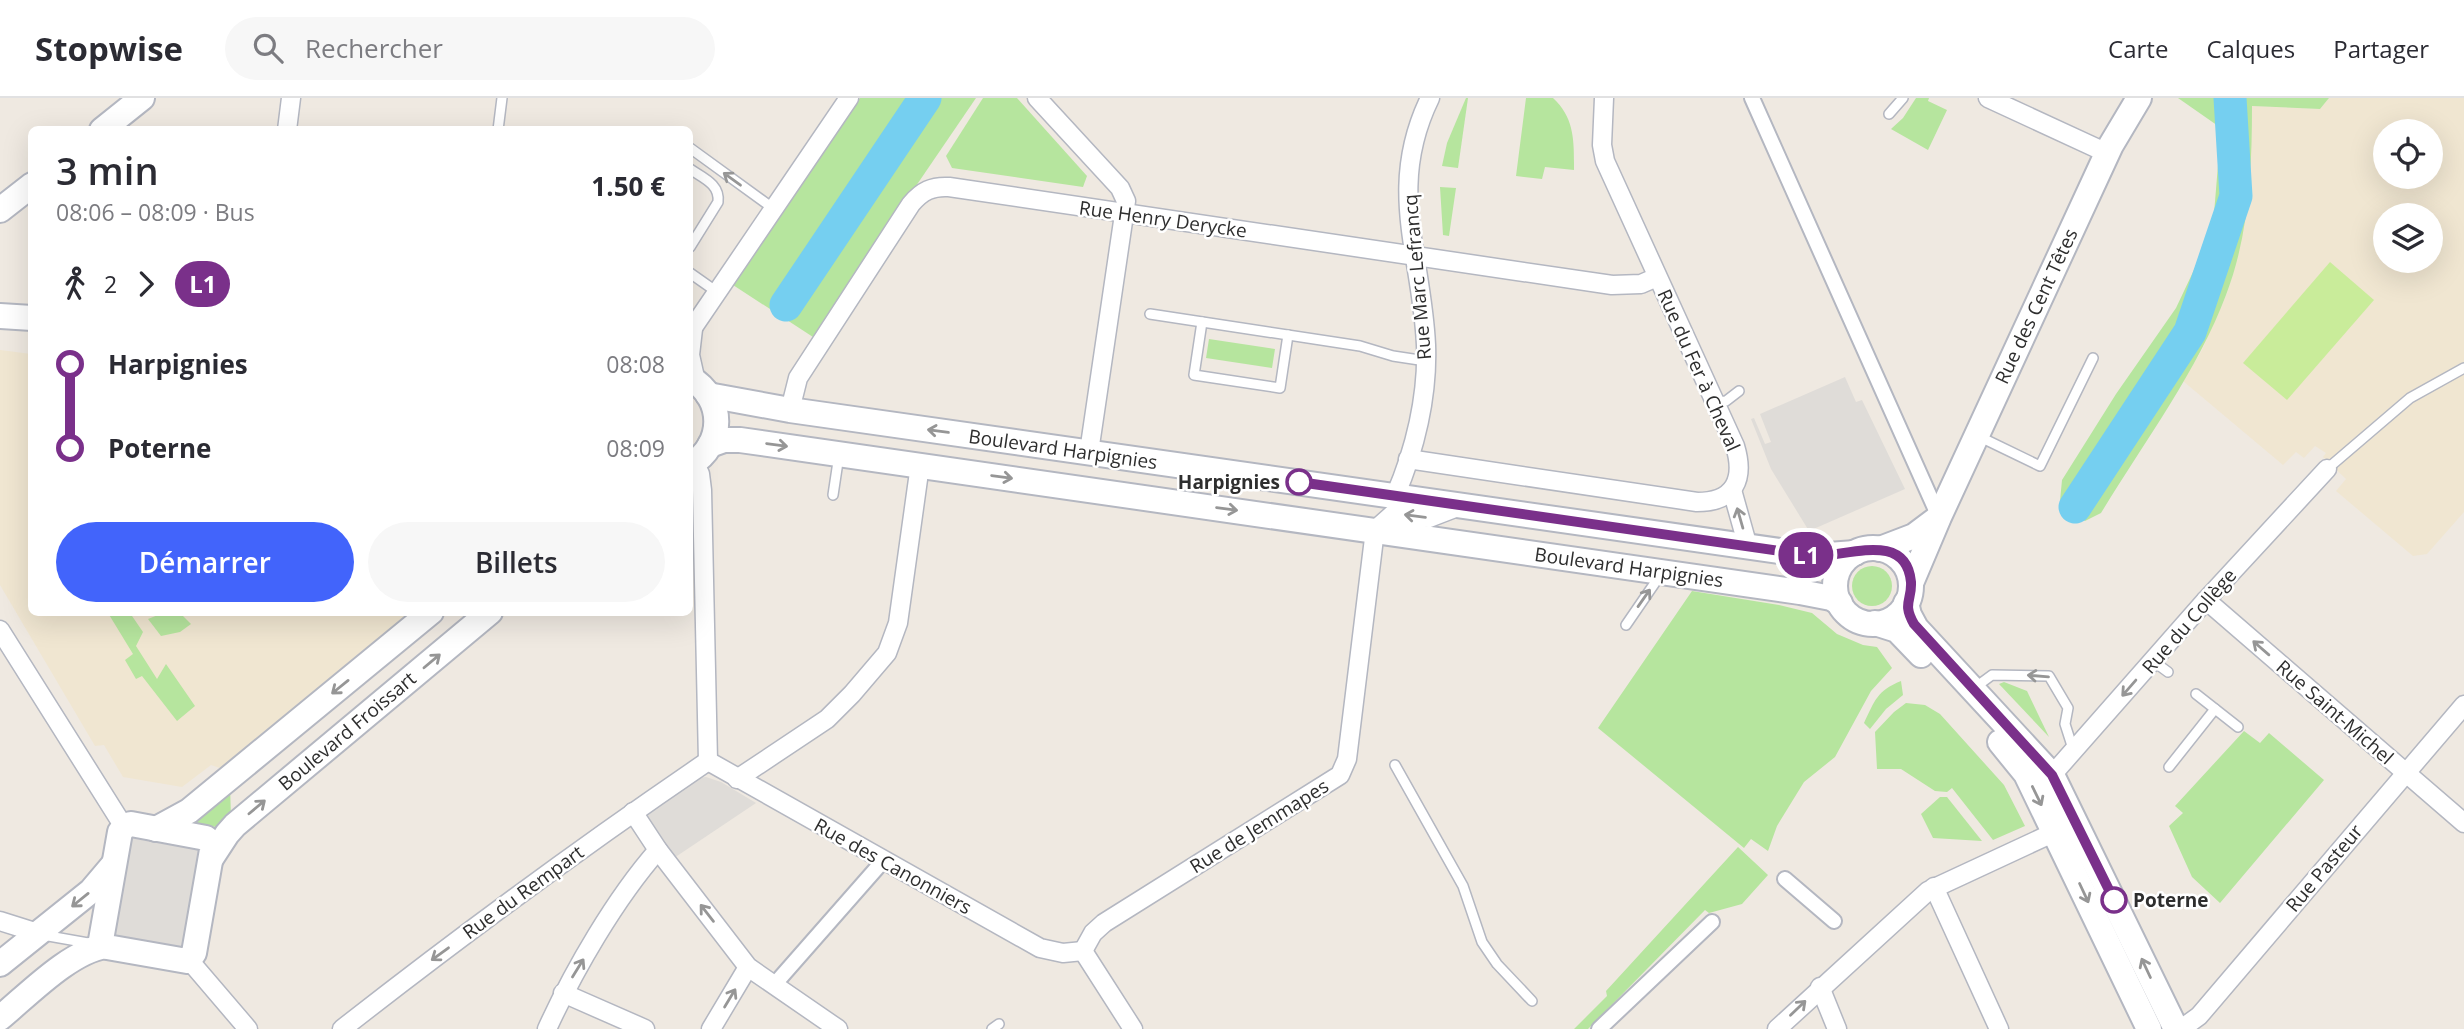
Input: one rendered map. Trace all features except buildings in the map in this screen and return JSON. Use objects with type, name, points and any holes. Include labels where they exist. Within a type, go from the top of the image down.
[{"type":"main road","points":[[107,126],[142,98]]},
{"type":"main road","name":"Rue des Cent Têtes","points":[[1909,593],[1939,517],[2107,153],[2139,98]]},
{"type":"main road","points":[[1,209],[28,188]]},
{"type":"main road","points":[[698,385],[716,417],[716,429],[698,457]]},
{"type":"main road","name":"Boulevard Harpignies","points":[[698,385],[790,410],[1815,556],[1855,553]]},
{"type":"main road","name":"Boulevard Harpignies","points":[[698,457],[724,440],[740,439],[1811,593],[1840,603]]},
{"type":"main road","name":"Rue des Cent Têtes","points":[[1880,549],[1914,536],[1939,517]]},
{"type":"main road","points":[[2149,1029],[2018,761],[1904,637],[1893,628],[1854,618],[1840,603],[1836,589],[1837,575],[1844,562],[1855,553],[1880,549],[1894,554],[1901,561],[1907,570],[1909,615],[1916,628],[2052,775],[2176,1029]]},
{"type":"main road","points":[[1875,623],[1895,617],[1909,593]]},
{"type":"main road","name":"Boulevard Froissart","points":[[156,829],[189,811],[426,616]]},
{"type":"main road","name":"Boulevard Froissart","points":[[212,857],[223,838],[235,825],[485,616]]},
{"type":"main road","points":[[0,1018],[76,956],[92,948],[105,945],[189,960],[194,953],[214,846],[209,839],[131,824],[124,827],[120,832],[101,937],[105,945]]},
{"type":"main road","points":[[0,964],[91,891],[115,861]]},
{"type":"street","points":[[288,126],[291,98]]},
{"type":"street","points":[[693,327],[849,98]]},
{"type":"street","points":[[1037,98],[1120,188],[1126,201],[1089,453]]},
{"type":"street","name":"Rue Marc Lefrancq","points":[[1395,496],[1422,405],[1426,361],[1426,335],[1408,211],[1411,157],[1421,117],[1430,98]]},
{"type":"street","name":"Rue du Fer à Cheval","points":[[1604,98],[1602,145],[1605,161],[1739,459],[1739,478],[1732,490]]},
{"type":"street","points":[[1752,98],[1939,517]]},
{"type":"street","points":[[1988,98],[2107,153]]},
{"type":"street","name":"Rue Henry Derycke","points":[[790,410],[798,378],[911,204],[921,193],[933,187],[949,187],[1620,285],[1641,284],[1657,277]]},
{"type":"street","points":[[693,366],[698,385]]},
{"type":"street","points":[[698,457],[702,489],[708,761]]},
{"type":"street","points":[[1408,459],[1698,502],[1718,499],[1732,490],[1748,547]]},
{"type":"street","points":[[737,779],[827,719],[887,653],[898,623],[920,465]]},
{"type":"street","name":"Rue du Collège","points":[[2052,775],[2327,468]]},
{"type":"street","name":"Boulevard Harpignies","points":[[1375,530],[1393,514],[1429,518],[1460,506]]},
{"type":"street","name":"Rue de Jemmapes","points":[[1083,951],[1093,933],[1104,923],[1334,779],[1343,770],[1349,747],[1375,530]]},
{"type":"street","name":"Rue Saint-Michel","points":[[2206,600],[2464,823]]},
{"type":"street","points":[[0,630],[124,827]]},
{"type":"street","name":"Rue Pasteur","points":[[2181,1029],[2199,1016],[2464,705]]},
{"type":"street","name":"Rue des Canonniers","points":[[708,761],[1040,948],[1056,952],[1083,951]]},
{"type":"street","name":"Rue du Rempart","points":[[342,1029],[633,812],[708,761]]},
{"type":"street","points":[[633,812],[658,850],[748,967],[838,1029]]},
{"type":"street","points":[[1777,1029],[1934,887],[2055,832]]},
{"type":"street","points":[[547,1029],[563,993],[639,872],[658,850]]},
{"type":"street","points":[[774,985],[883,861]]},
{"type":"street","points":[[1785,879],[1834,921]]},
{"type":"street","points":[[1934,887],[1999,1029]]},
{"type":"street","points":[[0,921],[38,933]]},
{"type":"street","points":[[1599,1029],[1712,922]]},
{"type":"street","points":[[1083,951],[1133,1029]]},
{"type":"street","points":[[189,960],[248,1029]]},
{"type":"street","points":[[711,1029],[748,967]]},
{"type":"street","points":[[1820,988],[1837,1029]]},
{"type":"street","points":[[563,993],[645,1029]]},
{"type":"lane","points":[[498,126],[502,98]]},
{"type":"lane","points":[[1889,114],[1903,98]]},
{"type":"lane","points":[[693,150],[774,209]]},
{"type":"lane","points":[[693,171],[715,186],[719,196],[693,242]]},
{"type":"lane","points":[[693,275],[717,292]]},
{"type":"lane","points":[[1150,314],[1360,346],[1393,356],[1426,361]]},
{"type":"lane","points":[[1202,322],[1194,375],[1280,388],[1289,335]]},
{"type":"lane","points":[[1977,435],[2040,466],[2093,358]]},
{"type":"lane","points":[[2327,468],[2398,407],[2464,368]]},
{"type":"lane","points":[[1714,402],[1726,401],[1739,391]]},
{"type":"lane","points":[[833,495],[839,454]]},
{"type":"lane","points":[[1626,625],[1662,572]]},
{"type":"lane","points":[[2154,661],[2168,672]]},
{"type":"lane","points":[[1973,689],[1992,675],[2049,676],[2068,708],[2065,724],[2080,745]]},
{"type":"lane","points":[[2196,694],[2238,727]]},
{"type":"lane","points":[[2169,767],[2215,709]]},
{"type":"lane","points":[[1395,765],[1463,886],[1482,942],[1497,964],[1531,1001]]},
{"type":"lane","points":[[38,933],[77,943],[105,945]]},
{"type":"shaded area","points":[[2329,98],[2464,98],[2464,512],[2427,554],[2413,556],[2336,491],[2346,479],[2323,457],[2326,453],[2315,446],[2304,458],[2296,452],[2283,465],[2183,381],[2202,350],[2234,270],[2250,189],[2252,106],[2320,109]]},
{"type":"shaded area","points":[[0,350],[28,354],[28,616],[408,616],[223,769],[211,765],[182,787],[123,777],[104,745],[95,746],[0,585]]},
{"type":"shaded area","points":[[1845,377],[1856,402],[1862,400],[1905,489],[1809,531],[1771,469],[1751,419],[1754,418],[1765,444],[1771,442],[1760,414]]},
{"type":"shaded area","points":[[706,777],[721,782],[756,803],[671,860],[647,821],[648,813],[698,778]]},
{"type":"shaded area","points":[[130,838],[200,852],[183,945],[180,947],[113,935]]},
{"type":"green space","points":[[860,98],[976,98],[813,337],[733,285]]},
{"type":"green space","points":[[983,98],[1017,98],[1087,176],[1083,187],[952,168],[946,156]]},
{"type":"green space","points":[[1466,98],[1458,168],[1442,166],[1447,143]]},
{"type":"green space","points":[[1526,98],[1553,98],[1566,114],[1572,131],[1574,170],[1545,167],[1542,179],[1516,176]]},
{"type":"green space","points":[[1916,98],[1929,98],[1928,101],[1947,110],[1928,150],[1891,129],[1903,118]]},
{"type":"green space","points":[[2178,98],[2329,98],[2320,109],[2252,106],[2248,202],[2240,249],[2226,295],[2201,351],[2169,406],[2101,513],[2085,521],[2060,501],[2062,480],[2116,394],[2176,308],[2213,226],[2221,128]]},
{"type":"green space","points":[[1440,187],[1456,188],[1449,236],[1443,235]]},
{"type":"green space","points":[[2330,262],[2374,300],[2287,400],[2243,363]]},
{"type":"green space","points":[[1209,339],[1275,349],[1272,368],[1206,358]]},
{"type":"green space","points":[[1872,566],[1886,572],[1892,586],[1886,600],[1872,606],[1858,600],[1852,586],[1858,572]]},
{"type":"green space","points":[[1692,591],[1812,613],[1837,634],[1863,645],[1877,647],[1892,668],[1871,691],[1835,757],[1804,782],[1777,826],[1768,851],[1751,839],[1744,848],[1598,728]]},
{"type":"green space","points":[[110,616],[132,616],[143,632],[136,646],[157,679],[166,664],[195,706],[177,721],[142,676],[136,679],[125,660],[133,654]]},
{"type":"green space","points":[[156,616],[183,616],[191,624],[180,632],[161,636],[148,619]]},
{"type":"green space","points":[[1901,681],[1903,695],[1886,709],[1870,729],[1864,723],[1874,702],[1887,689]]},
{"type":"green space","points":[[2004,682],[2027,691],[2049,737],[1999,684]]},
{"type":"green space","points":[[1906,703],[1925,705],[1940,714],[2004,785],[2025,826],[1993,840],[1952,788],[1947,792],[1935,791],[1901,769],[1877,769],[1875,732]]},
{"type":"green space","points":[[2244,731],[2260,743],[2269,733],[2324,780],[2220,903],[2192,877],[2169,826],[2183,813],[2175,806]]},
{"type":"green space","points":[[230,785],[231,818],[220,828],[188,821]]},
{"type":"green space","points":[[1940,797],[1947,797],[1982,841],[1933,838],[1921,814]]},
{"type":"green space","points":[[1738,847],[1768,875],[1742,904],[1709,913],[1705,910],[1588,1029],[1574,1029],[1607,996],[1606,991]]},
{"type":"waterway","points":[[786,305],[925,98]]},
{"type":"waterway","points":[[2075,507],[2190,332],[2236,196],[2230,98]]},
{"type":"bus line","name":"L1","points":[[1299,482],[1815,556],[1833,556],[1874,548],[1890,552],[1906,566],[1910,576],[1911,590],[1906,603],[1914,624],[2052,775],[2114,900]]},
{"type":"place","name":"Harpignies","points":[[1299,482]]},
{"type":"place","name":"Poterne","points":[[2114,900]]}]
